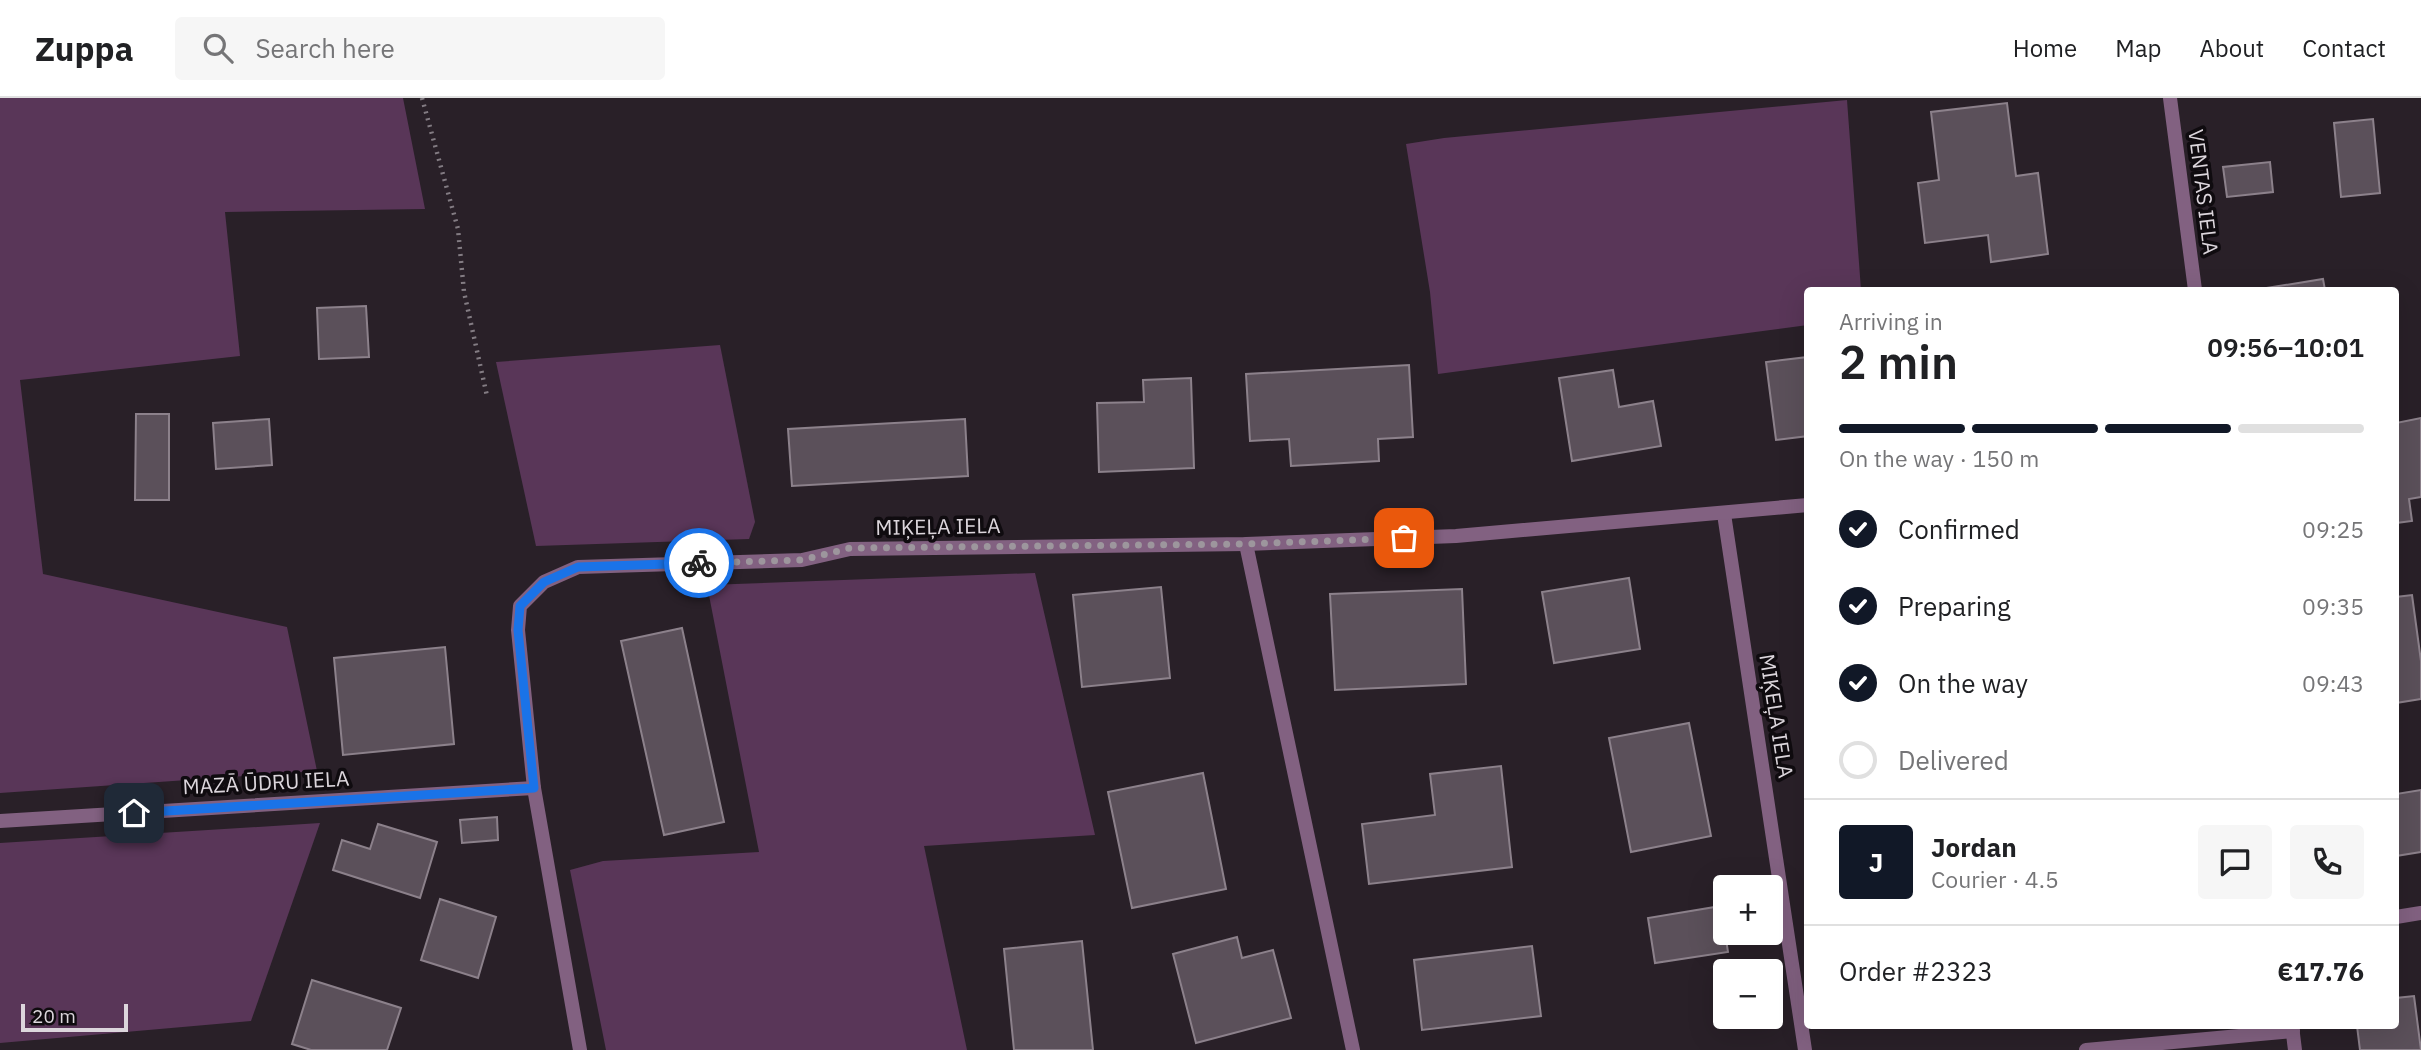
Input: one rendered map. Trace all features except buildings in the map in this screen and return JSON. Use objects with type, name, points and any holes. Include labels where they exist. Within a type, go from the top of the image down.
[{"type":"street","name":"VENTAS IELA","points":[[2170,98],[2195,287]]},
{"type":"street","name":"MIĶEĻA IELA","points":[[534,788],[518,630],[520,606],[544,582],[578,567],[802,560],[850,548],[1246,544],[1456,536],[1804,505]]},
{"type":"street","name":"MIĶEĻA IELA","points":[[1724,513],[1805,1050]]},
{"type":"street","points":[[1246,544],[1353,1050]]},
{"type":"street","points":[[534,788],[580,1050]]},
{"type":"street","name":"MAZĀ ŪDRU IELA","points":[[0,821],[534,788]]},
{"type":"street","points":[[2399,917],[2421,913]]},
{"type":"street","points":[[2086,1050],[2283,1029]]},
{"type":"street","points":[[2292,1029],[2295,1050]]},
{"type":"path","points":[[422,98],[458,229],[464,292],[487,396]]},
{"type":"shaded area","points":[[0,98],[403,98],[425,209],[225,212],[240,356],[20,380],[43,574],[287,627],[317,771],[0,793]]},
{"type":"shaded area","points":[[1847,100],[1861,287],[1804,287],[1804,326],[1438,374],[1430,292],[1406,144],[1444,138]]},
{"type":"shaded area","points":[[720,345],[755,522],[749,539],[536,546],[496,362]]},
{"type":"shaded area","points":[[1035,573],[1095,835],[924,846],[967,1050],[606,1050],[570,870],[603,861],[759,852],[707,585]]},
{"type":"shaded area","points":[[320,823],[251,1021],[0,1043],[0,843]]},
{"type":"way so far","points":[[699,563],[802,560],[850,548],[1246,544],[1404,538]]},
{"type":"route","points":[[134,813],[534,788],[518,630],[520,606],[544,582],[578,567],[699,563]]}]
